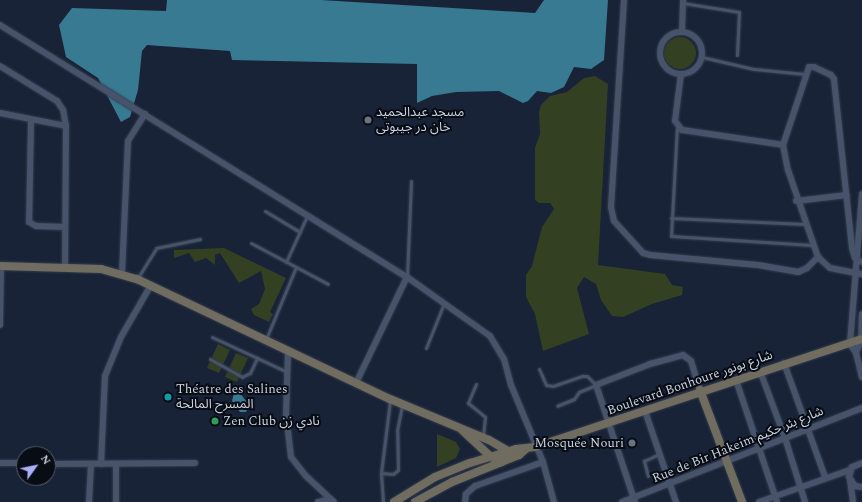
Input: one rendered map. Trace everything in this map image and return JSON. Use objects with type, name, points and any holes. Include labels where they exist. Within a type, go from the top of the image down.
[{"type":"street","points":[[624,0],[611,207],[614,221],[643,253],[650,255],[758,265],[798,272],[807,268],[818,257]]},
{"type":"street","points":[[682,31],[683,1]]},
{"type":"street","points":[[0,25],[407,277],[490,336],[504,359],[535,447],[543,462],[554,502]]},
{"type":"street","points":[[682,31],[695,37],[700,43],[702,57],[694,70],[681,74],[668,70],[663,65],[659,52],[660,45],[669,34],[682,31]]},
{"type":"street","points":[[0,66],[57,101],[63,110],[66,126],[65,268]]},
{"type":"street","points":[[859,274],[830,268],[818,257],[812,245],[796,200],[783,145],[805,74],[809,67],[814,67],[831,74],[834,79],[852,248],[860,261]]},
{"type":"street","points":[[681,74],[675,121],[677,126],[682,130],[783,145]]},
{"type":"street","points":[[0,113],[32,122],[66,126]]},
{"type":"street","points":[[119,273],[128,141],[145,114]]},
{"type":"street","points":[[32,122],[29,222],[36,226],[65,227]]},
{"type":"street","points":[[862,194],[859,274],[850,344],[856,353],[862,377]]},
{"type":"street","points":[[796,200],[847,195]]},
{"type":"street","points":[[0,325],[1,266],[108,270],[151,285],[288,352],[390,399],[462,430],[483,437],[508,451]]},
{"type":"street","points":[[356,383],[407,277]]},
{"type":"street","points":[[101,464],[105,376],[121,337],[151,285]]},
{"type":"street","points":[[856,353],[861,340],[862,314]]},
{"type":"street","name":"Boulevard Bonhoure شارع بونور","points":[[526,449],[645,411],[700,390],[861,340]]},
{"type":"street","points":[[288,352],[286,371],[291,457],[306,476],[332,500]]},
{"type":"street","points":[[634,500],[596,386],[650,364],[683,355],[691,361],[700,390],[742,502]]},
{"type":"street","points":[[784,363],[825,477]]},
{"type":"street","points":[[760,371],[785,438],[805,502]]},
{"type":"street","points":[[736,380],[776,499]]},
{"type":"street","name":"Rue de Bir Hakeim شارع بئر حكيم","points":[[622,502],[634,500],[759,448],[808,430],[830,419],[862,408]]},
{"type":"street","points":[[645,411],[676,502]]},
{"type":"street","points":[[462,430],[491,457],[501,462]]},
{"type":"street","points":[[470,463],[478,453],[477,443]]},
{"type":"street","points":[[394,502],[435,477],[470,463],[508,451],[526,449]]},
{"type":"street","points":[[415,502],[452,482],[501,462],[526,449]]},
{"type":"street","points":[[501,462],[508,451]]},
{"type":"street","points":[[465,502],[466,494],[475,486],[543,462]]},
{"type":"street","points":[[0,463],[16,463]]},
{"type":"street","points":[[759,502],[776,499],[799,486],[850,470],[855,465],[862,463]]},
{"type":"street","points":[[56,464],[195,464]]},
{"type":"street","points":[[89,502],[91,464]]},
{"type":"street","points":[[116,464],[116,502]]},
{"type":"street","points":[[850,470],[853,502]]},
{"type":"street","points":[[850,480],[855,486],[862,487]]},
{"type":"street","points":[[318,502],[332,500]]},
{"type":"lane","points":[[683,1],[739,12],[737,55]]},
{"type":"lane","points":[[702,57],[754,69],[805,74]]},
{"type":"lane","points":[[677,126],[669,233],[674,238],[812,245]]},
{"type":"lane","points":[[407,277],[411,181]]},
{"type":"lane","points":[[265,211],[300,232]]},
{"type":"lane","points":[[286,262],[308,216]]},
{"type":"lane","points":[[670,218],[805,224]]},
{"type":"lane","points":[[137,279],[156,248],[200,239]]},
{"type":"lane","points":[[251,243],[328,284]]},
{"type":"lane","points":[[265,340],[296,267]]},
{"type":"lane","points":[[426,348],[444,303]]},
{"type":"lane","points":[[212,337],[286,371]]},
{"type":"lane","points":[[210,359],[242,377],[250,373],[257,358]]},
{"type":"lane","points":[[539,369],[546,385],[553,386],[582,376],[587,376],[596,386],[579,392],[574,399],[556,406]]},
{"type":"lane","points":[[476,384],[468,403],[472,409],[486,417],[483,437]]},
{"type":"lane","points":[[383,502],[382,473],[390,399]]},
{"type":"lane","points":[[382,473],[394,474],[398,470],[397,431],[402,404]]},
{"type":"lane","points":[[648,476],[644,461],[659,454]]},
{"type":"green space","points":[[677,37],[683,37],[692,41],[696,53],[692,65],[683,69],[677,69],[668,65],[664,56],[664,50],[668,41]]},
{"type":"green space","points":[[595,76],[608,84],[598,265],[665,274],[672,285],[683,287],[682,295],[652,304],[623,317],[612,316],[601,300],[596,284],[584,277],[577,288],[589,334],[543,351],[535,314],[526,297],[526,275],[532,266],[542,227],[554,209],[550,203],[539,203],[535,200],[535,148],[540,134],[539,112],[541,105],[550,96],[567,92],[584,78]]},
{"type":"green space","points":[[224,248],[286,278],[270,312],[273,314],[269,322],[254,315],[251,309],[259,304],[265,289],[261,271],[239,283],[220,253],[215,255],[215,265],[206,258],[195,262],[189,253],[174,258],[174,250]]},
{"type":"green space","points":[[218,344],[230,350],[219,373],[207,368]]},
{"type":"green space","points":[[236,353],[248,358],[237,382],[225,377]]},
{"type":"green space","points":[[437,434],[456,442],[460,449],[456,458],[437,467]]},
{"type":"water","points":[[167,0],[321,0],[535,13],[544,0],[608,0],[604,60],[591,69],[574,67],[564,87],[551,93],[537,91],[528,101],[523,103],[499,91],[456,92],[432,96],[417,103],[417,64],[232,60],[230,51],[147,45],[142,51],[138,90],[130,117],[121,122],[98,78],[66,57],[59,25],[72,8],[166,11]]},
{"type":"water","points":[[234,393],[240,393],[249,405],[246,412],[240,412],[232,401]]},
{"type":"place","name":"مسجد عبدالحمید خان در جیبوتی","points":[[368,120]]},
{"type":"place","name":"Théatre des Salines المسرح المالحة","points":[[168,397]]},
{"type":"place","name":"Zen Club نادي زن","points":[[215,421]]},
{"type":"place","name":"Mosquée Nouri","points":[[632,443]]}]
